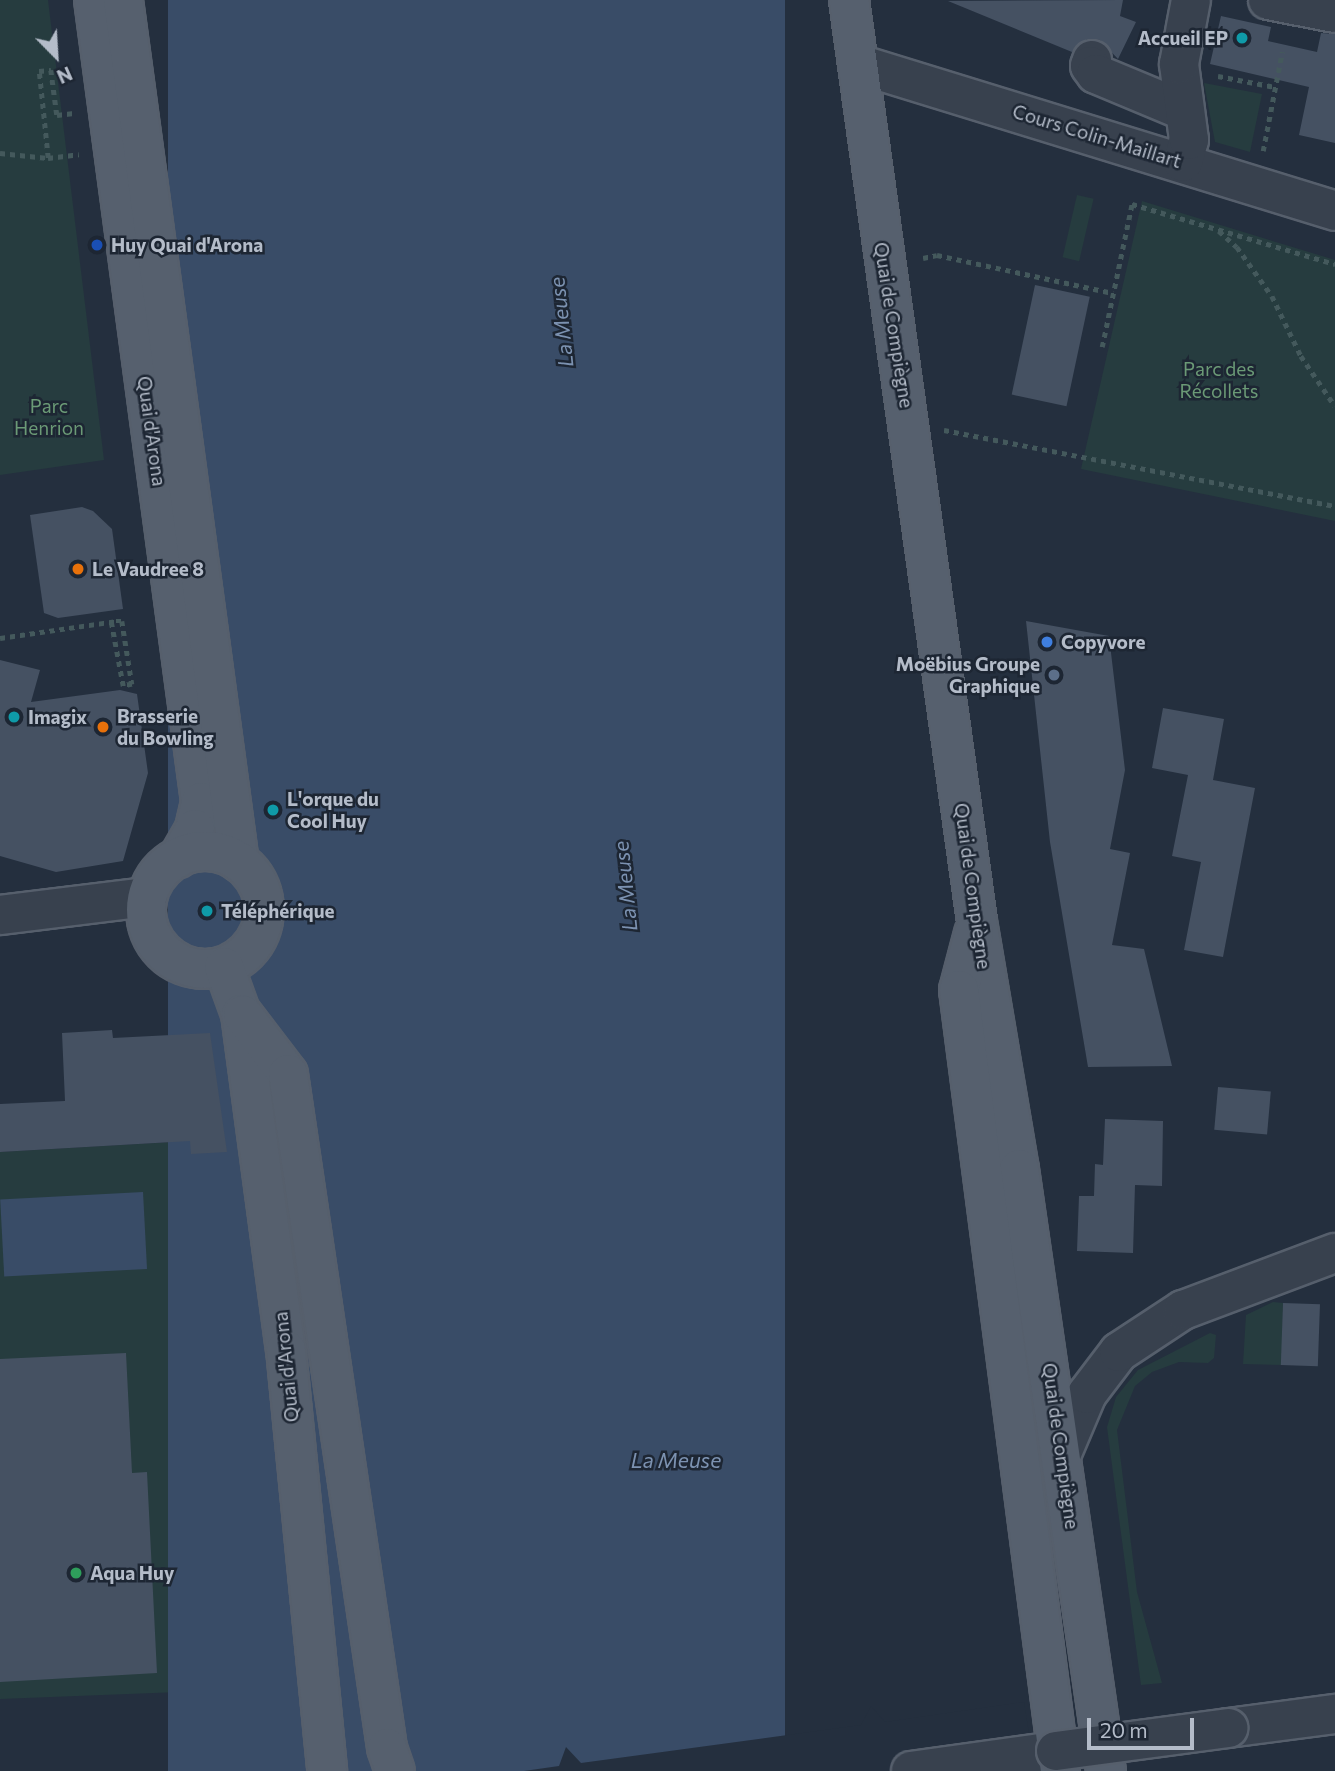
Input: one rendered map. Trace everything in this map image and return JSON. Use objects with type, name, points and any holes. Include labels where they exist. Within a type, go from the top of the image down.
[{"type":"main road","name":"Quai d'Arona","points":[[93,0],[201,802],[195,829],[178,858]]},
{"type":"main road","name":"Quai d'Arona","points":[[123,0],[239,862]]},
{"type":"main road","name":"Quai de Compiègne","points":[[849,0],[977,920],[1062,1453],[1106,1771]]},
{"type":"main road","points":[[219,853],[239,862],[261,891],[264,909],[253,944],[224,967],[199,970],[175,962],[157,945],[147,922],[147,897],[153,881],[178,858],[219,853]]},
{"type":"main road","points":[[977,920],[959,990],[1043,1671],[1058,1761]]},
{"type":"main road","name":"Quai d'Arona","points":[[224,967],[242,1014],[286,1350],[327,1771]]},
{"type":"main road","points":[[242,1014],[288,1074],[391,1759]]},
{"type":"street","points":[[1183,162],[1189,140],[1180,64],[1191,0]]},
{"type":"street","points":[[1268,0],[1335,13]]},
{"type":"street","points":[[1092,60],[1090,66],[1096,74],[1185,111]]},
{"type":"street","name":"Cours Colin-Maillart","points":[[858,64],[1335,211]]},
{"type":"street","points":[[0,915],[147,897]]},
{"type":"street","points":[[1062,1453],[1087,1394],[1119,1352],[1183,1310],[1335,1253]]},
{"type":"street","points":[[911,1771],[1058,1761],[1228,1728],[1335,1714]]},
{"type":"path","points":[[1261,161],[1282,52]]},
{"type":"path","points":[[48,158],[39,71],[51,70],[57,115],[77,113]]},
{"type":"path","points":[[1215,76],[1275,87]]},
{"type":"path","points":[[0,153],[66,157]]},
{"type":"path","points":[[1102,347],[1132,204],[1139,198]]},
{"type":"path","points":[[1132,204],[1335,264]]},
{"type":"path","points":[[1216,228],[1237,247],[1272,296],[1301,356],[1335,406]]},
{"type":"path","points":[[920,258],[937,255],[1113,293]]},
{"type":"path","points":[[909,424],[1335,506]]},
{"type":"path","points":[[0,638],[111,622],[122,621],[132,684],[122,686],[111,622]]},
{"type":"green space","name":"Parc Henrion","points":[[0,0],[48,0],[104,460],[0,475]]},
{"type":"green space","points":[[1204,83],[1262,94],[1250,152],[1215,142]]},
{"type":"green space","points":[[1077,195],[1094,199],[1079,261],[1063,257]]},
{"type":"green space","name":"Parc des Récollets","points":[[1142,201],[1335,260],[1335,521],[1081,469]]},
{"type":"green space","points":[[190,1141],[191,1154],[227,1152],[255,1287],[253,1300],[245,1307],[207,1313],[258,1689],[0,1699],[0,1152]]},
{"type":"green space","points":[[1273,1302],[1283,1303],[1282,1365],[1243,1364],[1246,1315]]},
{"type":"green space","points":[[1210,1333],[1216,1335],[1214,1358],[1208,1363],[1179,1362],[1152,1372],[1135,1386],[1117,1430],[1137,1592],[1162,1683],[1141,1685],[1107,1427],[1116,1397],[1138,1370]]},
{"type":"water","name":"La Meuse","points":[[168,0],[785,0],[785,1771],[168,1771]]},
{"type":"water","points":[[143,1192],[147,1269],[4,1276],[0,1199]]},
{"type":"pier","points":[[1024,1702],[1035,1771],[524,1771],[559,1766],[566,1747],[581,1763],[861,1725],[871,1706],[885,1722]]},
{"type":"building","points":[[1123,0],[1120,16],[1136,22],[1118,59],[1100,40],[1087,39],[1072,52],[948,1]]},
{"type":"building","points":[[1221,16],[1271,27],[1268,41],[1317,52],[1321,33],[1335,34],[1335,143],[1299,135],[1309,87],[1210,64]]},
{"type":"building","points":[[1035,285],[1090,297],[1066,406],[1012,395]]},
{"type":"building","name":"Le Vaudree 8","points":[[82,507],[93,511],[112,529],[123,609],[58,618],[44,613],[30,515]]},
{"type":"building","points":[[1026,621],[1109,636],[1125,770],[1110,849],[1130,853],[1112,945],[1144,949],[1172,1066],[1088,1067],[1050,842]]},
{"type":"building","points":[[0,660],[40,670],[31,702],[120,690],[137,694],[148,773],[123,861],[56,872],[0,856]]},
{"type":"building","points":[[1163,708],[1224,719],[1213,780],[1255,788],[1223,957],[1184,950],[1201,862],[1172,856],[1188,775],[1152,768]]},
{"type":"building","points":[[112,1030],[113,1038],[210,1033],[227,1152],[191,1154],[190,1141],[0,1152],[0,1104],[65,1101],[62,1033]]},
{"type":"building","points":[[1218,1087],[1271,1092],[1267,1134],[1214,1130]]},
{"type":"building","points":[[1105,1119],[1163,1121],[1162,1186],[1135,1185],[1133,1253],[1077,1251],[1079,1196],[1094,1196],[1095,1164],[1103,1165]]},
{"type":"building","points":[[1283,1303],[1320,1304],[1318,1366],[1281,1365]]},
{"type":"building","name":"Aqua Huy","points":[[126,1353],[132,1473],[147,1472],[157,1673],[0,1682],[0,1359]]},
{"type":"place","name":"Accueil EP","points":[[1242,38]]},
{"type":"place","name":"Huy Quai d'Arona","points":[[97,245]]},
{"type":"place","name":"Le Vaudree 8","points":[[78,569]]},
{"type":"place","name":"Copyvore","points":[[1047,642]]},
{"type":"place","name":"Moëbius Groupe Graphique","points":[[1054,675]]},
{"type":"place","name":"Imagix","points":[[14,717]]},
{"type":"place","name":"Brasserie du Bowling","points":[[103,727]]},
{"type":"place","name":"L'orque du Cool Huy","points":[[273,810]]},
{"type":"place","name":"Téléphérique","points":[[207,911]]},
{"type":"place","name":"Aqua Huy","points":[[76,1573]]}]
